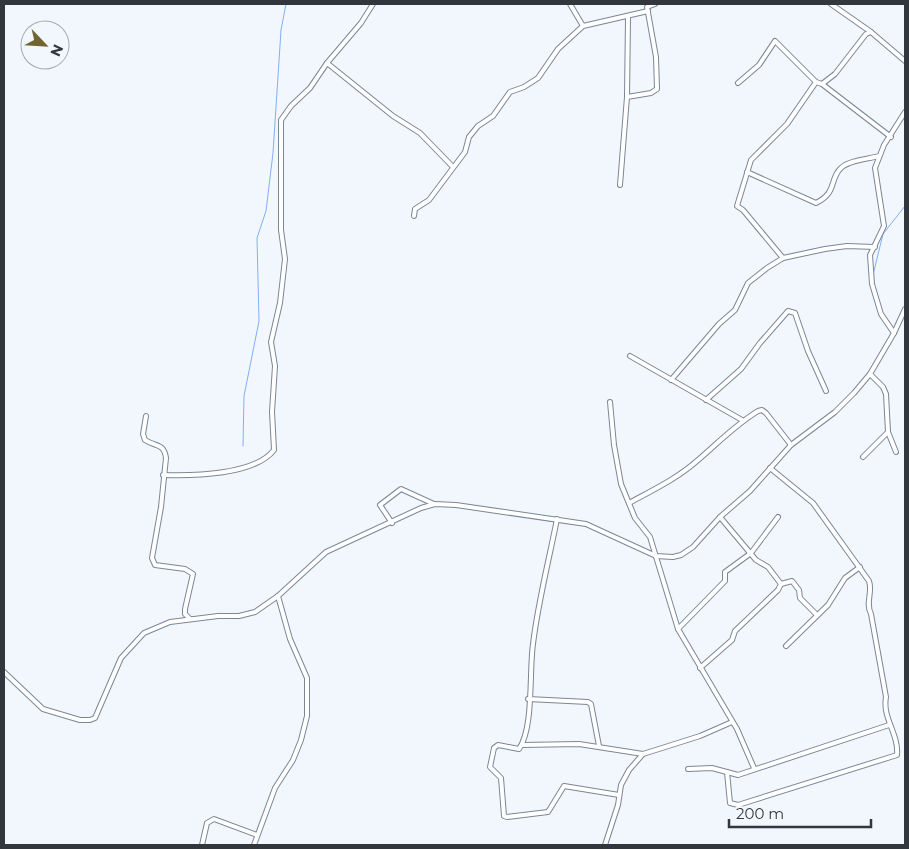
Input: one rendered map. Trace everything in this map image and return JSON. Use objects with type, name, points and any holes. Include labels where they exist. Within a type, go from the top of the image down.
[{"type":"street","points":[[163,475],[195,474],[251,467],[270,455],[274,450],[272,412],[275,366],[271,342],[280,303],[285,259],[281,230],[281,120],[284,114],[310,88],[327,63],[361,23],[373,4]]},
{"type":"street","points":[[570,4],[583,26]]},
{"type":"street","points":[[627,97],[651,93],[657,88],[656,57],[647,7],[655,4]]},
{"type":"street","points":[[831,4],[871,32],[905,61]]},
{"type":"street","points":[[414,216],[415,210],[429,200],[465,152],[469,137],[478,126],[493,116],[510,92],[524,87],[538,78],[558,49],[583,26],[648,11]]},
{"type":"street","points":[[620,185],[627,97],[628,16]]},
{"type":"street","points":[[822,84],[835,74],[856,46],[871,32]]},
{"type":"street","points":[[738,83],[759,65],[775,41],[816,82],[822,84],[890,137]]},
{"type":"street","points":[[327,63],[393,116],[420,133],[454,167]]},
{"type":"street","points":[[784,258],[737,206],[751,160],[787,124],[816,82]]},
{"type":"street","points":[[894,334],[881,314],[872,284],[870,256],[884,226],[875,168],[884,145],[905,112]]},
{"type":"street","points":[[746,172],[816,202],[830,193],[839,170],[844,166],[880,156]]},
{"type":"street","points":[[671,380],[719,324],[735,310],[748,283],[784,258],[847,246],[875,247]]},
{"type":"street","points":[[4,672],[43,709],[63,716],[90,720],[96,718],[121,658],[144,633],[161,624],[190,619],[247,614],[263,608],[326,552],[421,508],[435,504],[456,504],[557,519],[599,528],[656,556],[673,557],[686,552],[720,517],[750,491],[791,445],[835,412],[870,374],[894,334],[905,309]]},
{"type":"street","points":[[706,400],[741,368],[788,311],[795,314],[808,351],[826,392]]},
{"type":"street","points":[[630,356],[742,420]]},
{"type":"street","points":[[870,374],[883,387],[886,394],[888,432],[896,452]]},
{"type":"street","points":[[610,402],[614,445],[621,484],[640,527],[650,537],[678,629],[732,722],[754,768]]},
{"type":"street","points":[[629,503],[663,485],[697,462],[742,420],[762,410],[791,445]]},
{"type":"street","points":[[146,416],[142,434],[145,440],[161,445],[165,449],[161,508],[152,558],[155,565],[185,570],[193,574],[185,609],[190,619]]},
{"type":"street","points":[[863,457],[888,432]]},
{"type":"street","points":[[727,772],[730,803],[738,805],[894,758],[898,750],[884,706],[886,696],[871,614],[868,607],[871,587],[860,567],[813,503],[770,468]]},
{"type":"street","points":[[392,523],[380,505],[402,489],[408,490],[435,504]]},
{"type":"street","points":[[720,517],[756,560],[768,568],[781,584]]},
{"type":"street","points":[[678,629],[725,581],[725,572],[750,553],[778,517]]},
{"type":"street","points":[[557,519],[533,642],[528,699],[530,717],[522,745],[519,749],[502,744],[494,748],[490,767],[501,778],[504,816],[507,817],[548,812],[564,786],[619,795]]},
{"type":"street","points":[[786,646],[834,598],[845,578],[860,567]]},
{"type":"street","points":[[700,668],[732,640],[735,631],[778,590],[781,584],[792,581],[799,590],[800,598],[817,615]]},
{"type":"street","points":[[254,845],[275,788],[293,760],[308,716],[307,678],[290,639],[278,596]]},
{"type":"street","points":[[528,699],[588,702],[591,704],[599,746]]},
{"type":"street","points":[[522,745],[579,744],[643,754],[700,736],[732,722]]},
{"type":"street","points":[[688,770],[712,768],[738,775],[754,768],[889,726]]},
{"type":"street","points":[[605,845],[618,805],[619,795],[629,770],[643,754]]},
{"type":"street","points":[[202,845],[207,823],[214,819],[257,835]]},
{"type":"waterway","points":[[243,446],[244,396],[259,321],[257,238],[266,211],[273,153],[281,30],[286,4]]},
{"type":"waterway","points":[[873,275],[883,234],[905,206]]}]
